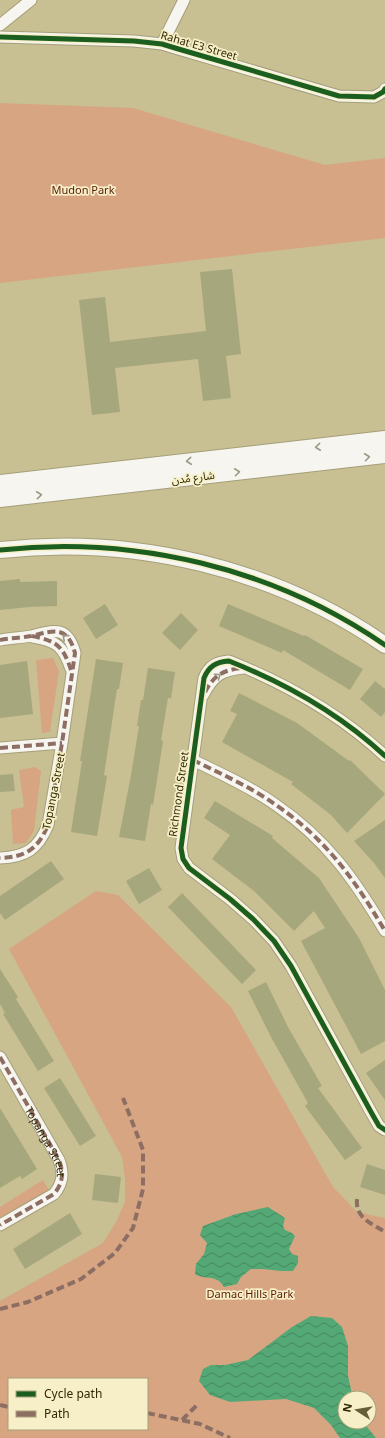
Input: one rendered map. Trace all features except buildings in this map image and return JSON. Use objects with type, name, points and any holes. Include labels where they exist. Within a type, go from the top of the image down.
[{"type":"street","points":[[0,25],[31,0]]},
{"type":"street","name":"Rahat E3 Street","points":[[162,44],[184,0]]},
{"type":"street","name":"Rahat E3 Street","points":[[0,37],[134,41],[162,44],[339,96],[364,98],[374,97],[384,92]]},
{"type":"street","name":"شارع مُدن","points":[[0,483],[385,439]]},
{"type":"street","name":"شارع مُدن","points":[[0,500],[385,455]]},
{"type":"street","points":[[0,550],[53,546],[100,547],[147,552],[194,561],[240,574],[284,590],[326,609],[385,644]]},
{"type":"street","name":"Topanga Street","points":[[0,640],[30,636],[51,640],[58,644],[67,657],[72,671],[62,743],[48,825],[36,846],[27,852],[16,856],[0,858]]},
{"type":"street","name":"Richmond Street","points":[[385,756],[330,712],[289,688],[229,661],[213,665],[207,671],[204,678],[181,848],[183,859],[189,868],[230,899],[253,919],[274,941],[291,966],[379,1126],[385,1130]]},
{"type":"street","name":"Topanga Street","points":[[0,748],[62,743]]},
{"type":"street","name":"Richmond Street","points":[[193,760],[247,787],[276,804],[303,825],[327,848],[349,874],[385,931]]},
{"type":"street","name":"Topanga Street","points":[[0,1057],[59,1160],[63,1178],[60,1187],[54,1194],[0,1224]]},
{"type":"green space","name":"Mudon Park","points":[[0,103],[133,108],[325,165],[385,158],[385,238],[0,283]]},
{"type":"green space","points":[[53,658],[59,671],[50,732],[42,733],[36,660]]},
{"type":"green space","points":[[35,767],[41,771],[34,831],[26,843],[13,844],[11,810],[24,807],[19,770]]},
{"type":"green space","name":"Damac Hills Park","points":[[96,891],[118,895],[231,1007],[333,1187],[357,1212],[385,1218],[385,1438],[0,1438],[0,1301],[103,1243],[116,1222],[125,1202],[125,1179],[122,1157],[9,949]]},
{"type":"green space","points":[[43,1180],[51,1194],[0,1224],[0,1207]]},
{"type":"water","points":[[268,1207],[285,1218],[283,1226],[285,1230],[295,1236],[289,1249],[292,1254],[298,1256],[298,1263],[293,1271],[251,1269],[241,1277],[237,1284],[224,1287],[218,1280],[195,1274],[196,1264],[204,1254],[207,1243],[200,1235],[203,1226],[236,1214]]},
{"type":"water","points":[[311,1316],[332,1318],[342,1327],[348,1346],[348,1376],[351,1390],[337,1390],[337,1430],[370,1430],[376,1438],[340,1438],[331,1425],[314,1408],[286,1399],[230,1402],[210,1395],[199,1381],[203,1369],[211,1365],[225,1365],[248,1360],[292,1327]]},
{"type":"marked path","points":[[0,640],[27,637],[46,632],[58,632],[68,637],[75,653],[48,825],[40,840],[30,850],[17,856],[0,858]]},
{"type":"marked path","points":[[32,636],[48,640],[58,646],[65,655],[71,670]]},
{"type":"marked path","points":[[205,692],[212,681],[220,674],[229,670],[242,668]]},
{"type":"marked path","points":[[0,748],[62,743]]},
{"type":"marked path","points":[[193,760],[236,781],[266,798],[294,818],[310,832],[325,846],[351,878],[385,931]]},
{"type":"marked path","points":[[0,1057],[59,1160],[62,1169],[61,1182],[54,1194],[0,1225]]},
{"type":"marked path","points":[[0,1309],[28,1302],[81,1279],[115,1253],[133,1228],[143,1189],[143,1150],[123,1098]]},
{"type":"marked path","points":[[357,1199],[357,1206],[361,1215],[369,1223],[385,1232]]},
{"type":"marked path","points":[[0,1405],[8,1407]]},
{"type":"marked path","points":[[182,1420],[197,1405]]},
{"type":"marked path","points":[[148,1413],[200,1424],[230,1438]]},
{"type":"cycle path","points":[[0,37],[134,41],[162,44],[339,96],[374,97],[383,92],[385,89]]},
{"type":"cycle path","points":[[0,550],[50,547],[101,548],[151,553],[201,563],[250,577],[297,596],[342,618],[385,645]]},
{"type":"cycle path","points":[[385,756],[350,727],[312,701],[251,670],[229,661],[220,662],[208,670],[204,678],[181,848],[183,859],[189,868],[230,899],[253,919],[274,941],[291,966],[379,1126],[385,1130]]}]
